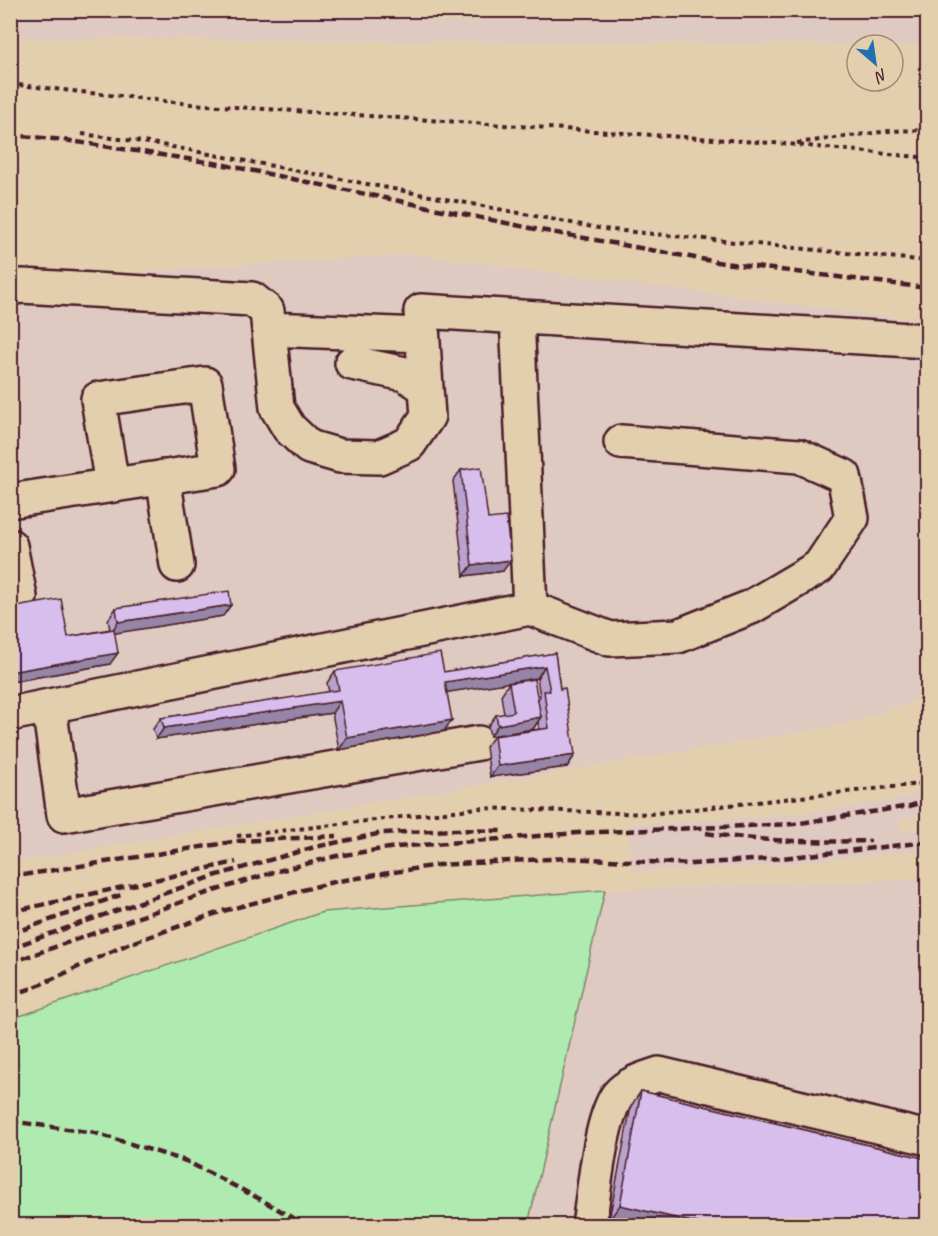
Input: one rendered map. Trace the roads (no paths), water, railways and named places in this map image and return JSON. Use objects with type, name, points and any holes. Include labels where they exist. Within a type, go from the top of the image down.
[{"type":"lane","points":[[10,288],[22,286],[252,299],[267,311],[277,408],[289,428],[309,447],[340,456],[380,457],[409,444],[428,416],[420,311],[927,341]]},
{"type":"lane","points":[[517,317],[530,608]]},
{"type":"lane","points":[[269,329],[422,335]]},
{"type":"lane","points":[[352,363],[405,374],[426,388]]},
{"type":"lane","points":[[10,501],[218,469],[204,384],[98,399],[112,485]]},
{"type":"lane","points":[[10,714],[530,608],[610,639],[678,636],[751,607],[819,567],[852,518],[844,476],[800,456],[621,442]]},
{"type":"lane","points":[[163,477],[177,565]]},
{"type":"lane","points":[[10,546],[20,597]]},
{"type":"lane","points":[[49,706],[64,815],[479,743]]},
{"type":"lane","points":[[589,1226],[608,1114],[619,1093],[632,1083],[659,1074],[927,1138]]},
{"type":"railway","points":[[10,135],[64,140],[220,164],[540,230],[723,263],[928,288]]},
{"type":"railway","points":[[10,963],[201,895],[274,872],[337,856],[396,847],[577,833],[794,824],[910,806],[928,800]]},
{"type":"railway","points":[[10,948],[214,876],[315,847],[382,833],[455,830],[505,831]]},
{"type":"railway","points":[[706,833],[767,840],[871,841]]},
{"type":"railway","points":[[10,877],[239,841],[337,836]]},
{"type":"railway","points":[[10,996],[35,987],[128,944],[223,911],[333,882],[438,865],[567,858],[692,864],[782,858],[928,842]]},
{"type":"railway","points":[[10,912],[236,862]]},
{"type":"railway","points":[[10,934],[121,895]]},
{"type":"railway","points":[[10,1121],[95,1133],[186,1161],[307,1226]]}]
